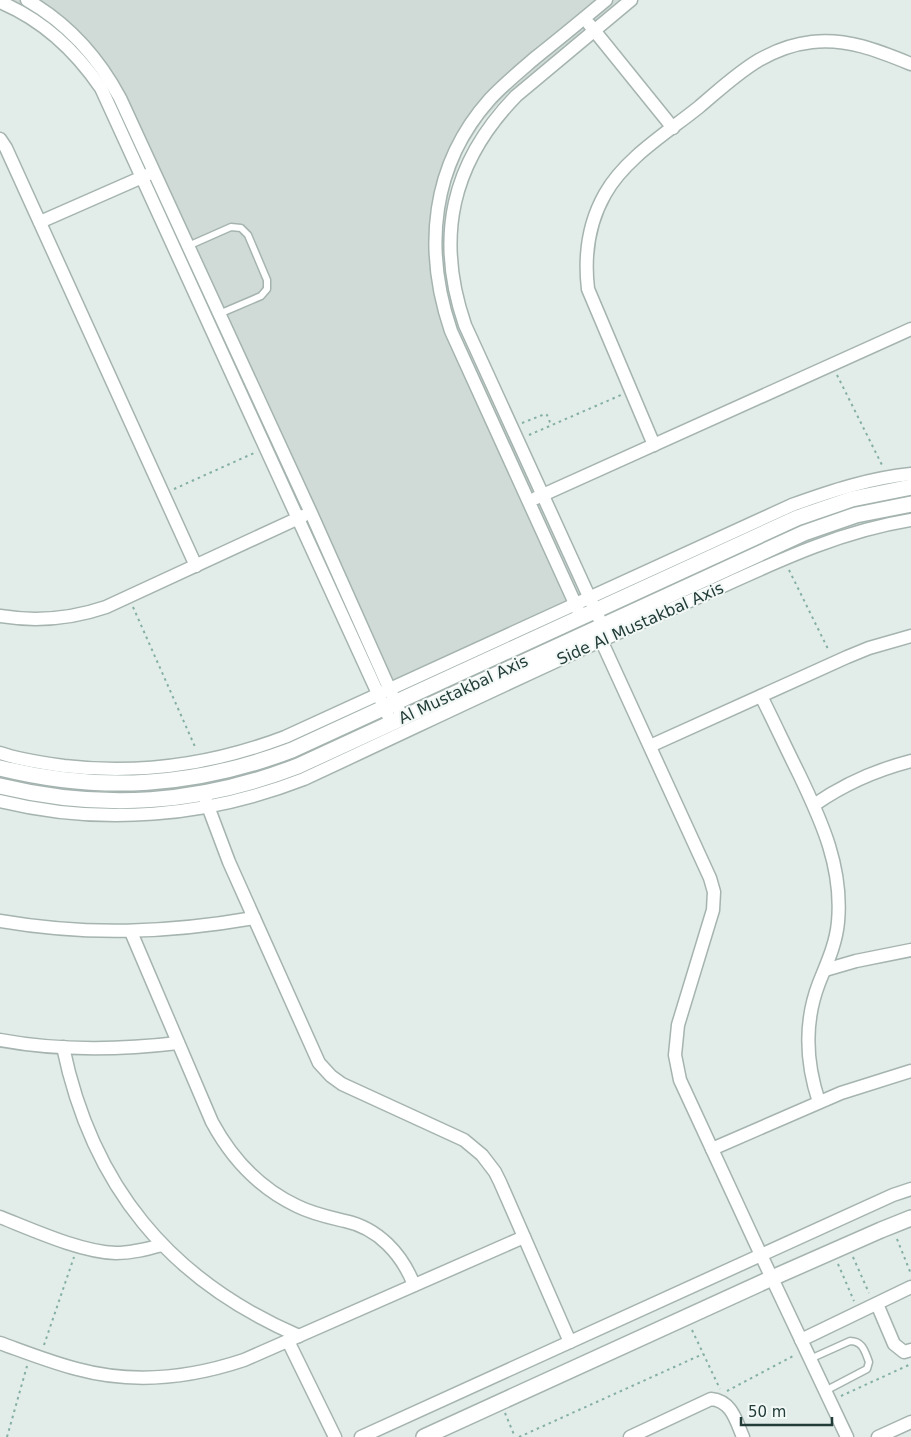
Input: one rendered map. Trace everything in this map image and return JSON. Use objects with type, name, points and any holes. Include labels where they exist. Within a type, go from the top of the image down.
[{"type":"street","points":[[27,0],[62,24],[78,39],[101,66],[120,98],[311,513],[396,720]]},
{"type":"street","points":[[606,0],[506,83],[476,117],[464,136],[446,177],[436,221],[435,266],[444,310],[451,331],[529,501],[597,632],[710,878],[714,901],[712,919],[678,1025],[675,1045],[680,1080],[847,1437]]},
{"type":"street","points":[[585,607],[543,495],[465,325],[459,306],[451,265],[451,230],[460,183],[477,145],[501,111],[516,96],[631,0]]},
{"type":"street","points":[[0,2],[36,21],[51,32],[78,58],[101,88],[298,519],[387,698]]},
{"type":"street","points":[[584,18],[673,128]]},
{"type":"street","points":[[654,444],[588,289],[586,274],[587,245],[594,217],[614,180],[633,160],[758,60],[778,51],[798,45],[827,41],[843,42],[873,49],[911,64]]},
{"type":"street","points":[[0,139],[40,222],[196,566]]},
{"type":"street","points":[[40,222],[154,172]]},
{"type":"street","points":[[529,501],[911,329]]},
{"type":"street","points":[[585,607],[792,506],[848,486],[911,474]]},
{"type":"street","name":"Al Mustakbal Axis","points":[[0,768],[48,778],[99,784],[152,783],[194,778],[247,766],[277,756],[387,698],[585,607],[797,518],[852,499],[911,487]]},
{"type":"street","name":"Al Mustakbal Axis","points":[[0,786],[45,796],[99,801],[206,801],[298,766],[396,720],[451,703],[804,533],[856,515],[911,504]]},
{"type":"street","points":[[0,616],[33,620],[71,617],[106,608],[311,513]]},
{"type":"street","name":"Side Al Mustakbal Axis","points":[[597,632],[833,538],[875,526],[911,520]]},
{"type":"street","points":[[650,746],[835,662],[869,648],[911,636]]},
{"type":"street","points":[[761,696],[814,805],[831,848],[838,885],[836,940],[811,1010],[808,1041],[810,1072],[819,1102]]},
{"type":"street","points":[[0,753],[50,764],[100,769],[151,768],[202,762],[264,745],[387,698]]},
{"type":"street","points":[[0,801],[44,810],[99,815],[155,814],[206,801],[257,796],[297,782],[451,703]]},
{"type":"street","points":[[814,805],[861,777],[911,760]]},
{"type":"street","points":[[206,801],[229,862],[315,1055],[324,1070],[342,1084],[464,1140],[482,1155],[495,1172],[570,1342]]},
{"type":"street","points":[[0,921],[53,928],[131,932],[188,928],[254,918]]},
{"type":"street","points":[[131,932],[212,1122],[225,1144],[241,1165],[267,1188],[299,1207],[316,1214],[357,1225],[379,1236],[400,1258],[410,1274],[414,1285]]},
{"type":"street","points":[[825,970],[911,950]]},
{"type":"street","points":[[0,1040],[63,1047],[120,1048],[178,1043]]},
{"type":"street","points":[[63,1047],[69,1079],[90,1139],[122,1195],[162,1245],[182,1264],[225,1298],[294,1338],[335,1437]]},
{"type":"street","points":[[712,1149],[819,1102],[863,1085],[911,1071]]},
{"type":"street","points":[[361,1437],[894,1195],[911,1189]]},
{"type":"street","points":[[0,1217],[78,1246],[94,1250],[116,1253],[162,1245]]},
{"type":"street","points":[[424,1437],[832,1251],[911,1218]]},
{"type":"street","points":[[0,1343],[65,1366],[99,1374],[140,1378],[189,1374],[223,1367],[244,1360],[524,1237]]},
{"type":"street","points":[[806,1349],[859,1312],[911,1288]]},
{"type":"street","points":[[876,1304],[894,1344],[900,1350],[908,1352],[911,1350]]},
{"type":"street","points":[[630,1437],[650,1433],[711,1399],[720,1400],[726,1404],[743,1437]]},
{"type":"street","points":[[878,1437],[911,1422]]},
{"type":"lane","points":[[188,246],[232,227],[241,228],[248,235],[267,280],[267,289],[261,296],[220,314]]},
{"type":"lane","points":[[806,1349],[850,1341],[855,1341],[862,1346],[869,1362],[867,1369],[828,1396]]},
{"type":"path","points":[[831,364],[888,477]]},
{"type":"path","points":[[515,434],[551,425],[631,391]]},
{"type":"path","points":[[515,434],[545,414],[551,425]]},
{"type":"path","points":[[163,494],[265,448]]},
{"type":"path","points":[[783,559],[835,662]]},
{"type":"path","points":[[130,598],[202,762]]},
{"type":"path","points":[[892,1226],[911,1274]]},
{"type":"path","points":[[848,1244],[876,1304]]},
{"type":"path","points":[[7,1437],[78,1246]]},
{"type":"path","points":[[832,1251],[859,1312]]},
{"type":"path","points":[[686,1317],[722,1394],[806,1349]]},
{"type":"path","points":[[519,1437],[702,1354]]},
{"type":"path","points":[[828,1396],[911,1364]]},
{"type":"path","points":[[501,1402],[515,1437]]},
{"type":"shaded area","points":[[9,0],[621,0],[508,93],[483,120],[464,150],[451,184],[446,211],[444,239],[450,295],[461,334],[593,619],[392,711],[108,90]]}]
